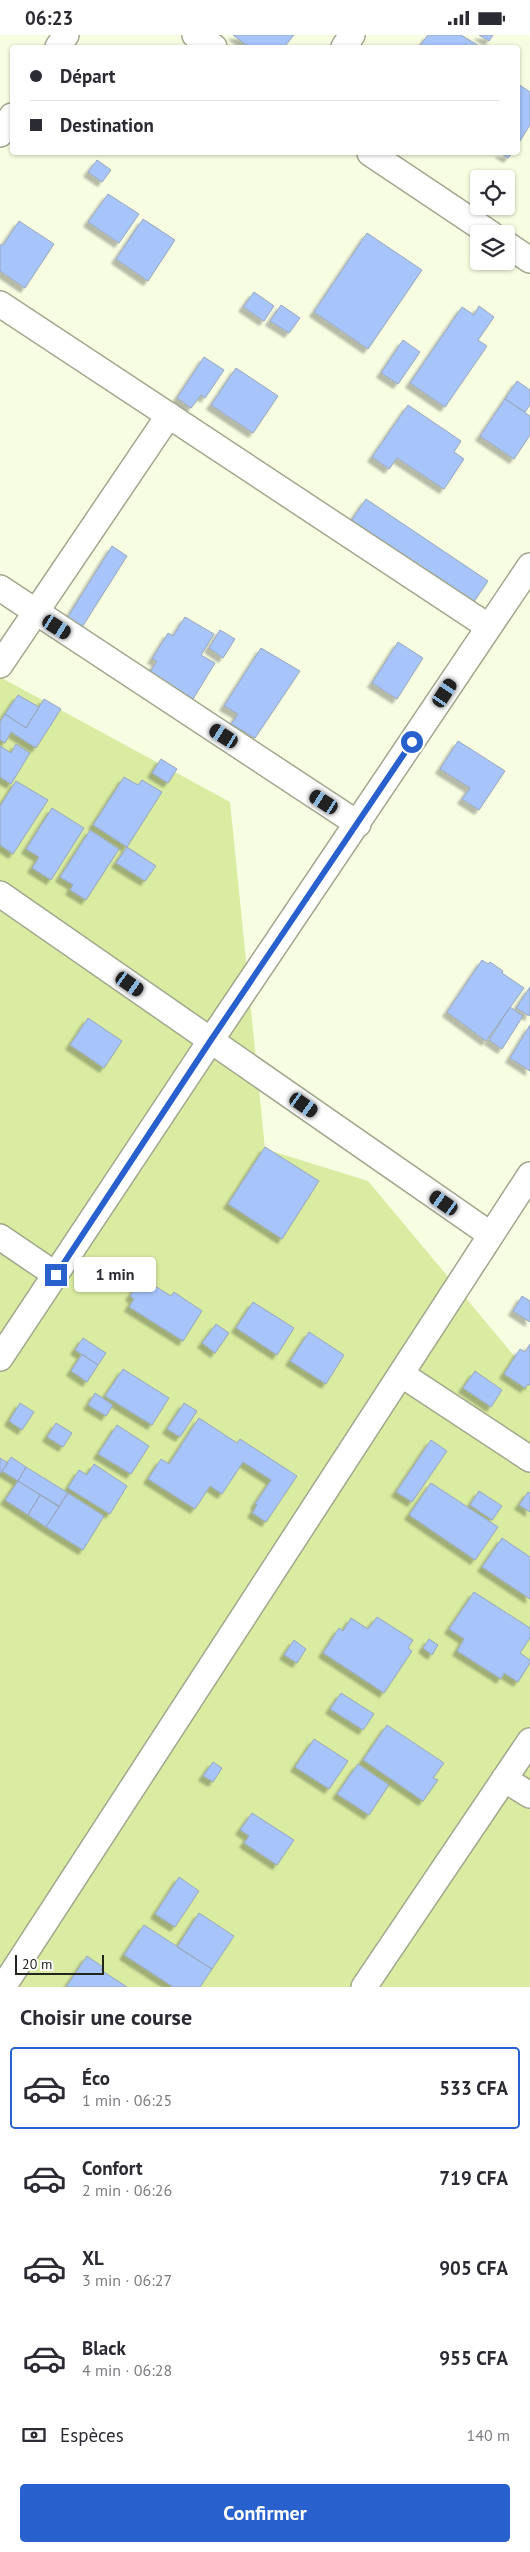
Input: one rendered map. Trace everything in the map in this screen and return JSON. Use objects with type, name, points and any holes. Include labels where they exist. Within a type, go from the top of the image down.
[{"type":"street","points":[[195,35],[211,45]]},
{"type":"street","points":[[0,134],[10,118]]},
{"type":"street","points":[[373,155],[478,225]]},
{"type":"street","points":[[515,250],[530,260]]},
{"type":"street","points":[[0,304],[489,627]]},
{"type":"street","points":[[0,665],[169,415]]},
{"type":"street","points":[[0,1358],[530,566]]},
{"type":"street","points":[[0,588],[358,824]]},
{"type":"street","points":[[0,894],[491,1235]]},
{"type":"street","points":[[3,1987],[530,1175]]},
{"type":"street","points":[[0,1237],[56,1275]]},
{"type":"street","points":[[401,1374],[530,1459]]},
{"type":"street","points":[[364,1987],[530,1741]]},
{"type":"street","points":[[504,1779],[530,1795]]},
{"type":"green space","points":[[0,677],[230,802],[265,1149],[368,1181],[530,1375],[530,1987],[0,1987]]},
{"type":"building","points":[[233,35],[294,35],[286,45],[246,45]]},
{"type":"building","points":[[428,35],[461,35],[478,45],[420,45]]},
{"type":"building","points":[[479,35],[493,35],[489,41]]},
{"type":"building","points":[[520,85],[530,92],[530,125],[520,141]]},
{"type":"building","points":[[97,160],[111,170],[102,182],[88,172]]},
{"type":"building","points":[[108,194],[139,214],[119,243],[88,222]]},
{"type":"building","points":[[143,219],[175,240],[148,281],[116,259]]},
{"type":"building","points":[[19,221],[54,244],[25,288],[0,271],[0,245],[3,245]]},
{"type":"building","points":[[367,233],[422,270],[368,349],[314,312]]},
{"type":"building","points":[[254,292],[274,306],[264,321],[243,307]]},
{"type":"building","points":[[281,305],[300,318],[289,333],[270,321]]},
{"type":"building","points":[[479,306],[494,317],[478,340],[487,346],[445,407],[410,383],[462,307],[474,315]]},
{"type":"building","points":[[403,340],[420,352],[398,384],[381,373]]},
{"type":"building","points":[[204,357],[224,370],[205,398],[201,395],[191,408],[177,398]]},
{"type":"building","points":[[236,368],[278,396],[253,433],[211,405]]},
{"type":"building","points":[[517,381],[530,390],[530,405],[525,412],[505,399]]},
{"type":"building","points":[[505,399],[530,416],[530,435],[514,459],[480,436]]},
{"type":"building","points":[[408,405],[461,441],[454,452],[464,459],[444,489],[397,458],[389,469],[372,457]]},
{"type":"building","points":[[366,499],[488,581],[473,603],[351,521]]},
{"type":"building","points":[[112,546],[127,556],[79,632],[64,623]]},
{"type":"building","points":[[185,617],[214,634],[201,655],[215,663],[193,699],[150,672],[157,661],[152,659],[168,633],[173,636]]},
{"type":"building","points":[[220,630],[235,639],[223,658],[209,648]]},
{"type":"building","points":[[398,642],[423,658],[397,699],[372,683]]},
{"type":"building","points":[[261,648],[300,671],[255,738],[231,724],[238,714],[224,706]]},
{"type":"building","points":[[18,695],[39,707],[26,728],[5,714]]},
{"type":"building","points":[[44,699],[61,709],[36,748],[11,732],[5,743],[0,740],[0,722],[5,714],[26,728]]},
{"type":"building","points":[[458,741],[505,771],[479,810],[462,799],[470,788],[440,769]]},
{"type":"building","points":[[16,744],[30,753],[11,784],[0,777],[0,746],[11,753]]},
{"type":"building","points":[[161,759],[177,769],[168,783],[152,773]]},
{"type":"building","points":[[124,777],[138,785],[142,780],[162,792],[127,847],[93,825]]},
{"type":"building","points":[[16,781],[48,800],[13,854],[0,845],[0,806]]},
{"type":"building","points":[[52,808],[84,828],[51,880],[32,868],[39,857],[26,849]]},
{"type":"building","points":[[90,830],[119,849],[86,900],[70,890],[73,885],[60,877]]},
{"type":"building","points":[[127,847],[156,866],[145,881],[116,863]]},
{"type":"building","points":[[482,960],[488,964],[490,962],[524,988],[486,1041],[447,1012]]},
{"type":"building","points":[[530,987],[530,1014],[529,1016],[516,1008]]},
{"type":"building","points":[[510,1007],[523,1016],[502,1049],[489,1040]]},
{"type":"building","points":[[88,1018],[122,1041],[104,1068],[70,1045]]},
{"type":"building","points":[[530,1025],[530,1071],[510,1058]]},
{"type":"building","points":[[265,1147],[319,1181],[282,1239],[228,1204]]},
{"type":"building","points":[[142,1278],[171,1296],[174,1292],[202,1311],[183,1341],[129,1307],[134,1299],[130,1296]]},
{"type":"building","points":[[522,1296],[530,1301],[530,1322],[513,1311]]},
{"type":"building","points":[[253,1302],[294,1328],[277,1355],[236,1328]]},
{"type":"building","points":[[216,1324],[229,1333],[215,1353],[202,1343]]},
{"type":"building","points":[[309,1332],[344,1355],[326,1384],[290,1361]]},
{"type":"building","points":[[83,1338],[106,1353],[98,1365],[75,1350]]},
{"type":"building","points":[[530,1344],[530,1386],[528,1384],[525,1388],[504,1374],[520,1349],[525,1352]]},
{"type":"building","points":[[82,1354],[98,1365],[87,1382],[71,1371]]},
{"type":"building","points":[[123,1369],[169,1398],[152,1425],[105,1396]]},
{"type":"building","points":[[475,1371],[502,1390],[491,1407],[463,1388]]},
{"type":"building","points":[[95,1393],[113,1405],[106,1416],[88,1405]]},
{"type":"building","points":[[20,1403],[34,1412],[22,1430],[9,1421]]},
{"type":"building","points":[[184,1403],[197,1411],[180,1437],[167,1429]]},
{"type":"building","points":[[199,1418],[237,1443],[240,1439],[297,1476],[266,1522],[252,1513],[257,1505],[255,1504],[271,1480],[243,1462],[222,1494],[210,1486],[195,1509],[148,1479],[161,1459],[169,1464]]},
{"type":"building","points":[[56,1423],[72,1433],[63,1447],[47,1437]]},
{"type":"building","points":[[117,1425],[149,1446],[131,1474],[98,1454]]},
{"type":"building","points":[[431,1440],[447,1451],[412,1502],[396,1492]]},
{"type":"building","points":[[11,1457],[26,1467],[18,1481],[2,1471]]},
{"type":"building","points":[[0,1458],[8,1463],[0,1474]]},
{"type":"building","points":[[94,1464],[127,1486],[110,1514],[68,1488],[79,1470],[87,1475]]},
{"type":"building","points":[[26,1467],[68,1493],[59,1506],[18,1481]]},
{"type":"building","points":[[18,1481],[40,1495],[28,1515],[5,1500]]},
{"type":"building","points":[[431,1483],[498,1527],[475,1560],[409,1515]]},
{"type":"building","points":[[479,1491],[502,1506],[492,1520],[470,1505]]},
{"type":"building","points":[[528,1492],[530,1493],[530,1512],[519,1505]]},
{"type":"building","points":[[68,1493],[104,1516],[83,1550],[46,1527]]},
{"type":"building","points":[[40,1495],[59,1507],[46,1527],[28,1515]]},
{"type":"building","points":[[502,1538],[530,1557],[530,1599],[482,1567]]},
{"type":"building","points":[[474,1592],[530,1628],[530,1638],[520,1653],[530,1660],[530,1663],[518,1682],[504,1673],[501,1679],[457,1651],[464,1639],[449,1629]]},
{"type":"building","points":[[377,1617],[413,1640],[408,1648],[412,1651],[384,1693],[323,1653],[339,1628],[343,1631],[351,1618],[368,1629]]},
{"type":"building","points":[[429,1639],[438,1645],[432,1655],[423,1648]]},
{"type":"building","points":[[294,1640],[306,1649],[297,1663],[284,1655]]},
{"type":"building","points":[[341,1693],[374,1714],[363,1730],[330,1709]]},
{"type":"building","points":[[387,1725],[444,1763],[433,1778],[438,1780],[423,1801],[363,1760]]},
{"type":"building","points":[[314,1739],[348,1761],[329,1789],[295,1767]]},
{"type":"building","points":[[213,1762],[222,1768],[213,1782],[203,1776]]},
{"type":"building","points":[[358,1764],[389,1785],[369,1815],[337,1794]]},
{"type":"building","points":[[252,1813],[294,1840],[277,1865],[244,1843],[249,1836],[240,1830]]},
{"type":"building","points":[[179,1877],[199,1891],[175,1927],[155,1914]]},
{"type":"building","points":[[199,1913],[234,1936],[212,1969],[177,1947]]},
{"type":"building","points":[[144,1925],[212,1969],[200,1987],[173,1987],[124,1955]]},
{"type":"building","points":[[87,1956],[103,1967],[101,1970],[127,1987],[66,1987]]},
{"type":"route","points":[[56,1275],[211,1040],[412,742]]}]
